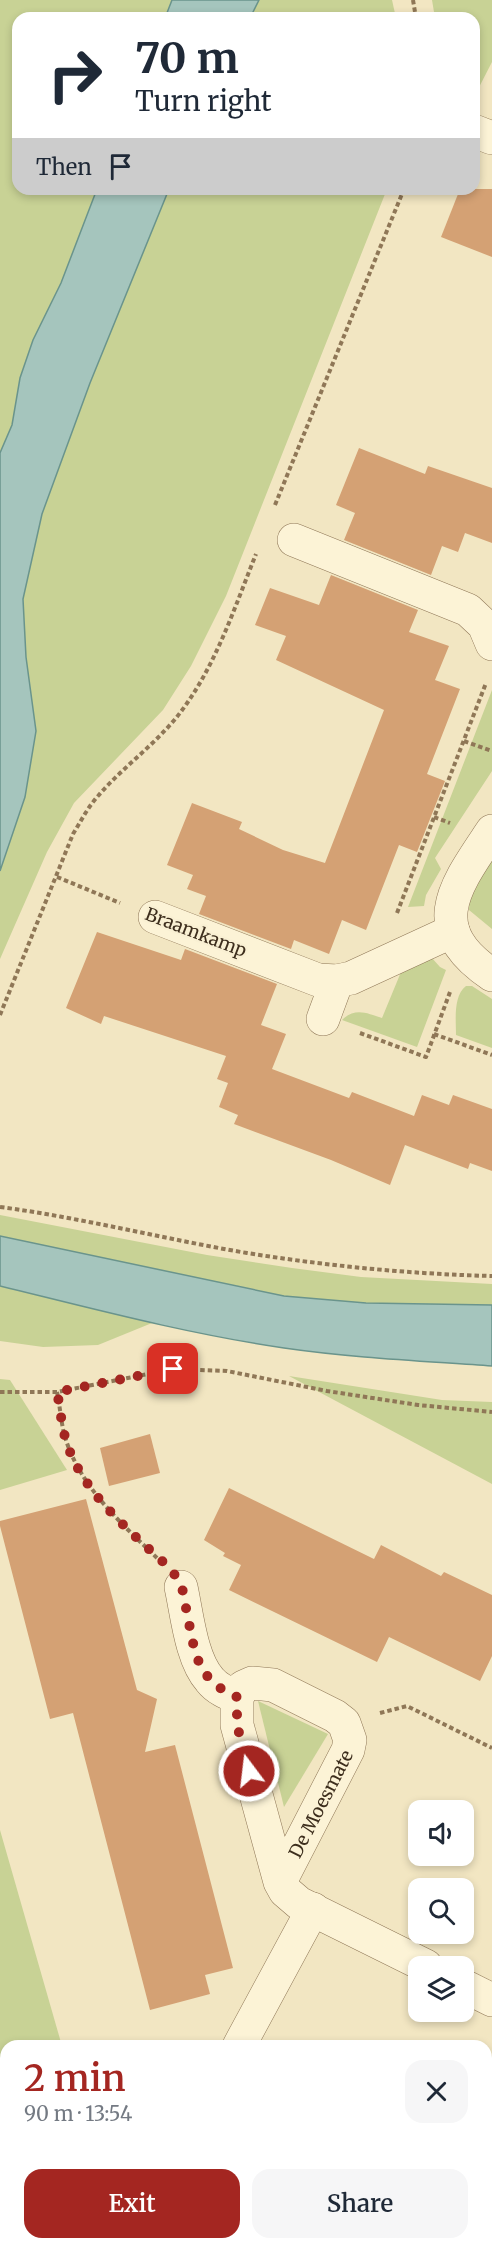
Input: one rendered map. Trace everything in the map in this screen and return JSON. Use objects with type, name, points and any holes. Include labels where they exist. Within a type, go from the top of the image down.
[{"type":"street","points":[[294,540],[468,610],[484,625],[492,645]]},
{"type":"street","points":[[492,831],[462,875],[455,890],[450,916],[459,942],[492,975]]},
{"type":"street","name":"Braamkamp","points":[[155,917],[318,980],[337,981],[351,978],[376,967],[459,942]]},
{"type":"street","points":[[323,1019],[337,981]]},
{"type":"street","points":[[182,1587],[197,1657],[203,1671],[211,1682],[237,1697]]},
{"type":"street","name":"De Moesmate","points":[[252,1683],[273,1684],[335,1716],[344,1723],[350,1740],[348,1750],[280,1882],[237,1725],[237,1697],[243,1687],[252,1683]]},
{"type":"street","points":[[280,1882],[292,1897],[313,1910],[408,1957]]},
{"type":"street","points":[[242,2040],[313,1910]]},
{"type":"street","points":[[474,1991],[492,2000]]},
{"type":"path","points":[[274,507],[402,195]]},
{"type":"path","points":[[0,1015],[73,834],[96,797],[159,738],[196,688],[232,613],[258,549]]},
{"type":"path","points":[[376,967],[488,678]]},
{"type":"path","points":[[464,741],[492,751]]},
{"type":"path","name":"Braamkamp","points":[[57,877],[155,917]]},
{"type":"path","points":[[323,1019],[426,1057],[459,942]]},
{"type":"path","points":[[434,1034],[492,1055]]},
{"type":"path","points":[[0,1207],[39,1212],[128,1231],[271,1256],[363,1269],[492,1276]]},
{"type":"path","points":[[0,1392],[57,1392],[173,1369],[227,1371],[327,1391],[418,1405],[492,1412]]},
{"type":"path","points":[[57,1392],[65,1437],[78,1468],[96,1495],[171,1571],[182,1587]]},
{"type":"path","name":"De Moesmate","points":[[344,1723],[407,1706],[492,1748]]},
{"type":"green space","points":[[0,0],[172,0],[167,12],[12,12],[12,195],[95,195],[61,283],[33,340],[20,378],[12,425],[0,453]]},
{"type":"green space","points":[[259,0],[392,0],[395,12],[253,12]]},
{"type":"green space","points":[[432,0],[492,0],[492,62],[480,85],[480,12],[434,12]]},
{"type":"green space","points":[[167,195],[385,195],[226,596],[191,666],[163,710],[74,803],[47,852],[0,959],[0,871],[25,797],[26,657],[23,599],[42,514],[90,383]]},
{"type":"green space","points":[[492,690],[492,771],[435,858],[441,869],[426,895],[424,906],[408,907]]},
{"type":"green space","points":[[492,861],[492,929],[469,910],[473,890]]},
{"type":"green space","points":[[431,957],[446,970],[417,1047],[342,1020],[356,1012],[382,1018],[401,972]]},
{"type":"green space","points":[[466,986],[472,986],[492,999],[492,1048],[456,1035],[457,1002]]},
{"type":"green space","points":[[0,1215],[207,1255],[292,1268],[361,1277],[492,1284],[492,1305],[366,1303],[284,1296],[0,1236]]},
{"type":"green space","points":[[0,1286],[152,1323],[98,1345],[43,1347],[0,1341]]},
{"type":"green space","points":[[289,1376],[442,1400],[492,1402],[492,1484]]},
{"type":"green space","points":[[0,1379],[10,1380],[67,1470],[0,1490]]},
{"type":"green space","points":[[258,1701],[328,1734],[284,1807]]},
{"type":"green space","points":[[0,1830],[60,2040],[0,2040]]},
{"type":"water","points":[[172,0],[259,0],[253,12],[167,12]]},
{"type":"water","points":[[95,195],[167,195],[90,383],[42,514],[23,599],[26,657],[36,731],[25,797],[0,871],[0,453],[12,425],[20,378],[33,340],[61,283]]},
{"type":"water","points":[[0,1236],[284,1296],[366,1303],[492,1305],[492,1366],[388,1359],[284,1348],[212,1336],[0,1286]]},
{"type":"building","points":[[480,189],[492,189],[492,257],[441,237],[458,195],[480,195]]},
{"type":"building","points":[[359,448],[425,474],[428,466],[492,488],[492,543],[465,533],[458,552],[442,546],[431,575],[344,540],[355,513],[336,505]]},
{"type":"building","points":[[331,575],[418,610],[409,632],[449,646],[435,680],[460,689],[427,774],[445,781],[417,852],[399,845],[366,930],[342,920],[329,954],[294,940],[291,949],[199,914],[206,896],[187,889],[193,875],[167,865],[192,803],[242,822],[239,829],[283,850],[325,863],[384,710],[276,660],[286,636],[255,625],[270,588],[319,605]]},
{"type":"building","points":[[97,932],[181,960],[185,949],[277,984],[261,1025],[286,1034],[272,1069],[349,1098],[352,1092],[414,1116],[422,1095],[449,1105],[453,1095],[492,1109],[492,1171],[470,1163],[468,1169],[405,1145],[390,1185],[234,1124],[238,1115],[219,1107],[228,1083],[217,1079],[226,1056],[104,1016],[101,1024],[66,1008]]},
{"type":"building","points":[[150,1434],[160,1473],[109,1486],[100,1448]]},
{"type":"building","points":[[229,1488],[374,1559],[381,1545],[441,1576],[444,1572],[492,1595],[492,1656],[480,1681],[389,1637],[377,1662],[229,1590],[241,1565],[223,1556],[225,1553],[204,1540]]},
{"type":"building","points":[[86,1499],[137,1690],[157,1699],[145,1752],[175,1745],[233,1968],[205,1975],[210,1994],[150,2010],[73,1713],[50,1719],[0,1526],[0,1521]]},
{"type":"route","points":[[173,1369],[57,1392],[65,1437],[78,1468],[96,1495],[171,1571],[182,1587],[197,1657],[203,1671],[211,1682],[237,1697],[237,1725],[249,1771]]}]
